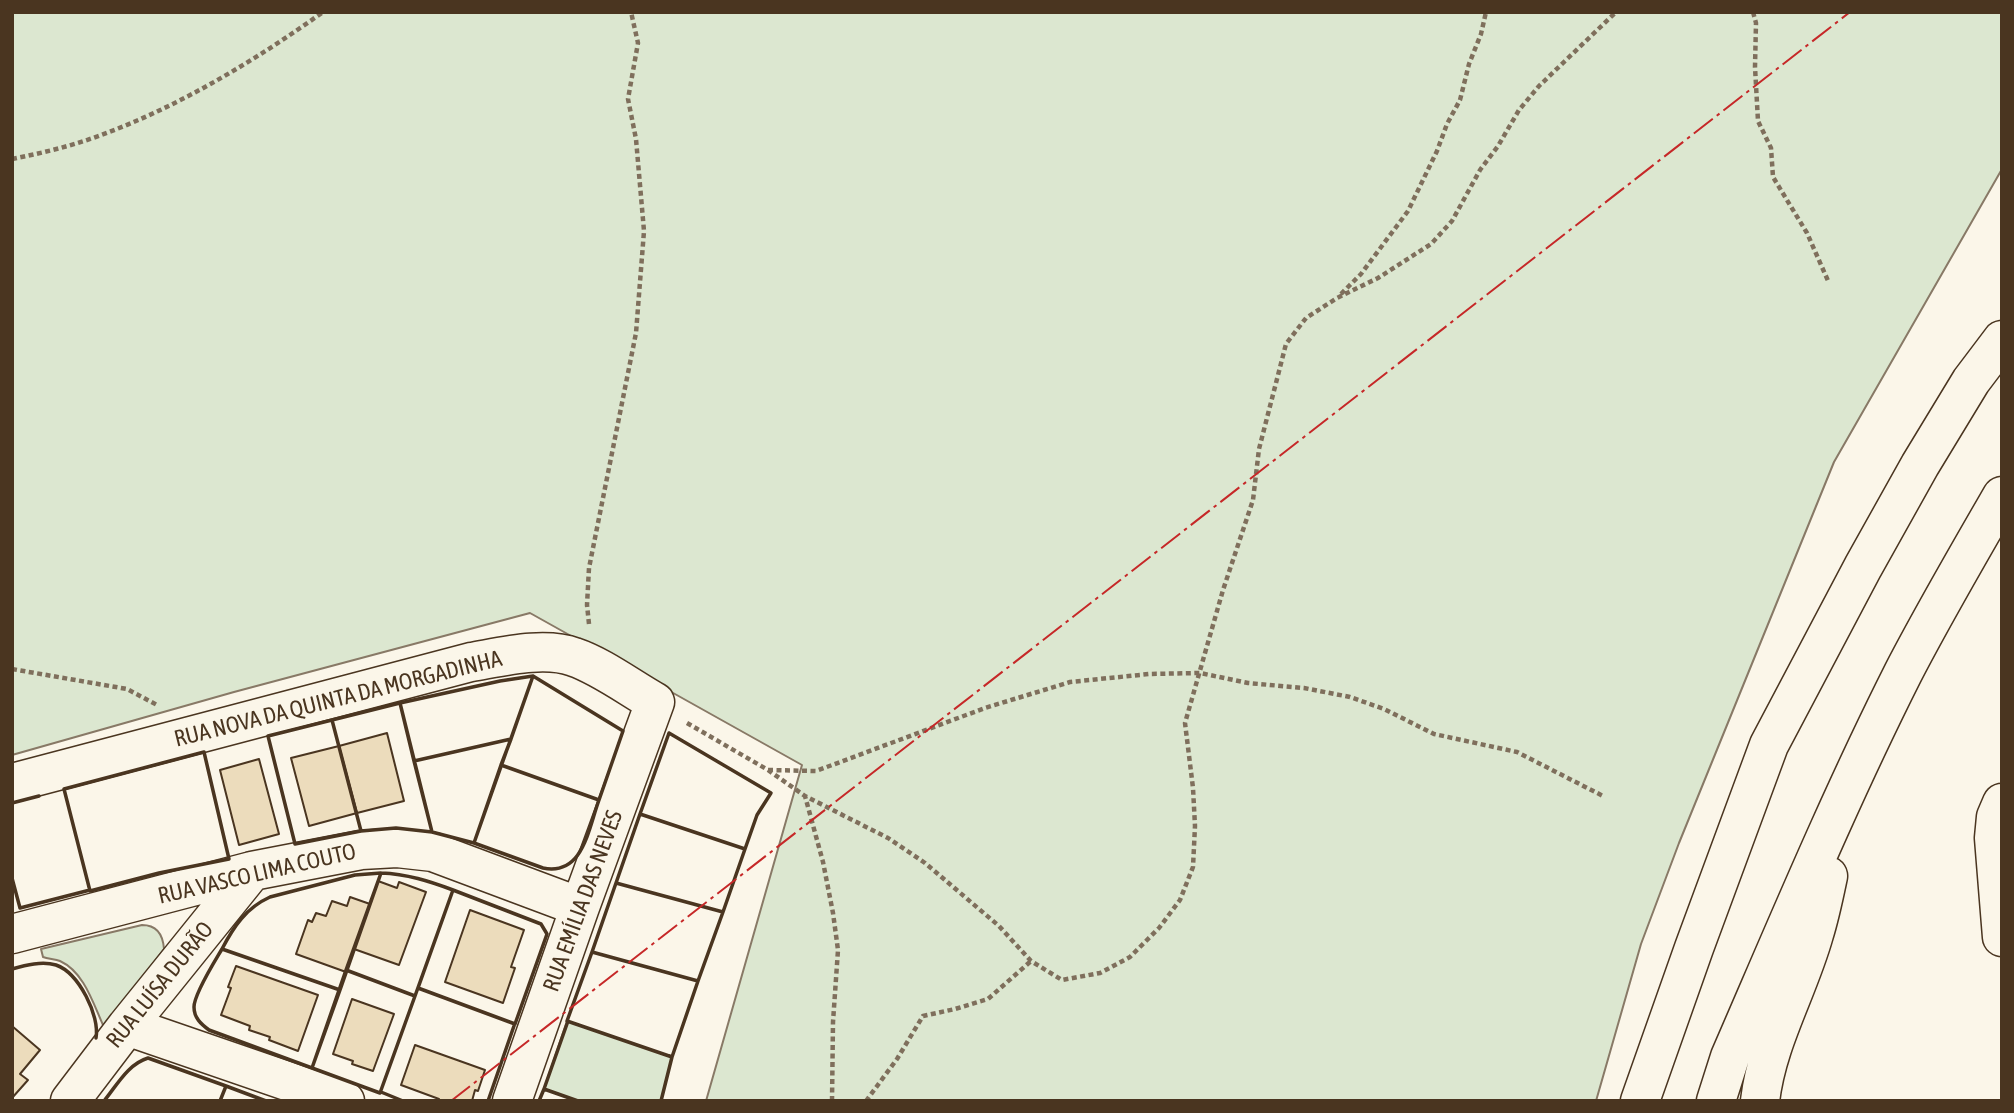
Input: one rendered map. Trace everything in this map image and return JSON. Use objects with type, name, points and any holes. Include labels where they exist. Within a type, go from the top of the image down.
[{"type":"main road","points":[[1640,1101],[1693,948],[1769,745],[1920,464],[2002,325]]},
{"type":"main road","points":[[1971,381],[2002,340]]},
{"type":"main road","points":[[1716,1101],[1730,1057],[1851,781],[1909,662],[2002,496]]},
{"type":"main road","name":"RUA NOVA DA QUINTA DA MORGADINHA","points":[[12,783],[457,666],[516,654],[549,653],[573,656],[655,702]]},
{"type":"main road","name":"RUA EMÍLIA DAS NEVES","points":[[512,1101],[655,702]]},
{"type":"main road","points":[[1760,1101],[1763,1075],[1771,1048],[1814,935],[1851,781]]},
{"type":"main road","points":[[2002,803],[1996,817],[1994,838],[2002,937]]},
{"type":"main road","name":"RUA VASCO LIMA COUTO","points":[[12,934],[253,871],[361,850],[416,849],[451,858],[580,907]]},
{"type":"main road","name":"RUA LUÍSA DURÃO","points":[[70,1101],[253,871]]},
{"type":"main road","points":[[127,1026],[345,1101]]},
{"type":"path","points":[[12,159],[100,136],[148,116],[250,60],[323,12]]},
{"type":"path","points":[[594,666],[587,605],[589,568],[636,333],[644,231],[636,139],[628,99],[638,43],[631,12]]},
{"type":"path","points":[[1337,298],[1361,274],[1408,211],[1460,100],[1486,12]]},
{"type":"path","points":[[655,702],[705,736],[768,770],[805,796],[888,838],[925,863],[999,926],[1031,961],[1062,980],[1100,973],[1130,957],[1159,928],[1180,900],[1193,867],[1193,788],[1185,723],[1223,590],[1253,500],[1259,449],[1286,344],[1306,318],[1337,298],[1378,278],[1431,244],[1452,221],[1479,170],[1498,146],[1519,110],[1539,86],[1616,12]]},
{"type":"path","points":[[1753,12],[1756,23],[1758,121],[1771,148],[1773,177],[1807,233],[1829,283]]},
{"type":"path","points":[[12,669],[127,689],[156,704],[188,737]]},
{"type":"path","points":[[768,770],[816,771],[985,708],[1070,682],[1149,674],[1200,673],[1248,683],[1304,688],[1350,697],[1384,709],[1434,734],[1517,752],[1605,797]]},
{"type":"path","points":[[805,796],[823,862],[838,950],[833,1022],[832,1101]]},
{"type":"path","points":[[866,1101],[897,1059],[923,1016],[988,999],[1031,961]]},
{"type":"green space","points":[[12,12],[2002,12],[2002,169],[1834,462],[1679,843],[1641,944],[1596,1101],[706,1101],[802,765],[530,613],[12,755]]},
{"type":"green space","points":[[142,925],[152,927],[158,932],[164,949],[105,1026],[82,980],[60,961],[43,957],[41,949]]},
{"type":"green space","points":[[567,1021],[672,1057],[661,1101],[578,1101],[544,1089]]},
{"type":"building","points":[[387,733],[404,801],[357,813],[339,746]]},
{"type":"building","points":[[339,746],[357,813],[309,826],[291,758]]},
{"type":"building","points":[[259,759],[279,834],[239,845],[220,770]]},
{"type":"building","points":[[378,881],[397,888],[399,882],[426,892],[399,965],[354,949]]},
{"type":"building","points":[[350,897],[370,904],[346,972],[296,954],[308,920],[312,922],[316,913],[326,916],[332,901],[347,906]]},
{"type":"building","points":[[470,910],[524,930],[511,967],[515,968],[503,1003],[445,982]]},
{"type":"building","points":[[236,966],[318,995],[298,1051],[249,1030],[250,1026],[221,1015]]},
{"type":"building","points":[[352,999],[394,1014],[373,1071],[333,1054]]},
{"type":"building","points":[[12,1026],[40,1050],[20,1074],[28,1080],[12,1098]]},
{"type":"building","points":[[415,1045],[485,1070],[472,1101],[440,1101],[401,1085]]},
{"type":"wall","points":[[533,676],[511,739],[414,761],[400,703],[533,676]]},
{"type":"wall","points":[[501,765],[511,739],[414,761],[432,832],[474,843],[533,676],[623,731],[599,800],[501,765]]},
{"type":"wall","points":[[400,703],[432,832],[396,828],[361,831],[332,720],[400,703]]},
{"type":"wall","points":[[332,720],[361,831],[295,844],[268,736],[332,720]]},
{"type":"wall","points":[[669,733],[771,793],[757,815],[745,849],[640,814],[669,733]]},
{"type":"wall","points":[[204,752],[229,859],[90,891],[64,789],[204,752]]},
{"type":"wall","points":[[501,765],[599,800],[582,848],[567,865],[556,869],[543,868],[474,843],[501,765]]},
{"type":"wall","points":[[12,803],[39,796]]},
{"type":"wall","points":[[640,814],[745,849],[723,912],[616,883],[640,814]]},
{"type":"wall","points":[[381,873],[340,990],[222,949],[242,918],[270,897],[355,875],[381,873]]},
{"type":"wall","points":[[381,873],[418,878],[453,890],[415,996],[346,970],[381,873]]},
{"type":"wall","points":[[12,878],[20,908],[90,890]]},
{"type":"wall","points":[[616,883],[723,912],[698,981],[592,952],[616,883]]},
{"type":"wall","points":[[453,890],[541,924],[547,934],[515,1024],[418,988],[453,890]]},
{"type":"wall","points":[[222,949],[340,990],[312,1068],[209,1030],[198,1020],[194,1011],[197,994],[222,949]]},
{"type":"wall","points":[[592,952],[698,981],[672,1057],[567,1021],[592,952]]},
{"type":"wall","points":[[12,969],[45,963],[56,965],[73,977],[91,1007],[95,1018],[96,1038]]},
{"type":"wall","points":[[346,970],[415,996],[380,1093],[312,1068],[346,970]]},
{"type":"wall","points":[[568,1021],[544,1089],[578,1101]]},
{"type":"wall","points":[[488,1101],[515,1023]]},
{"type":"wall","points":[[661,1101],[672,1057],[670,1056]]},
{"type":"wall","points":[[104,1101],[129,1070],[148,1058],[226,1086],[220,1101]]},
{"type":"wall","points":[[225,1088],[226,1086],[266,1101]]},
{"type":"wall","points":[[539,1101],[545,1090]]},
{"type":"wall","points":[[381,1092],[403,1101]]},
{"type":"power","points":[[451,1101],[1850,12]]}]
